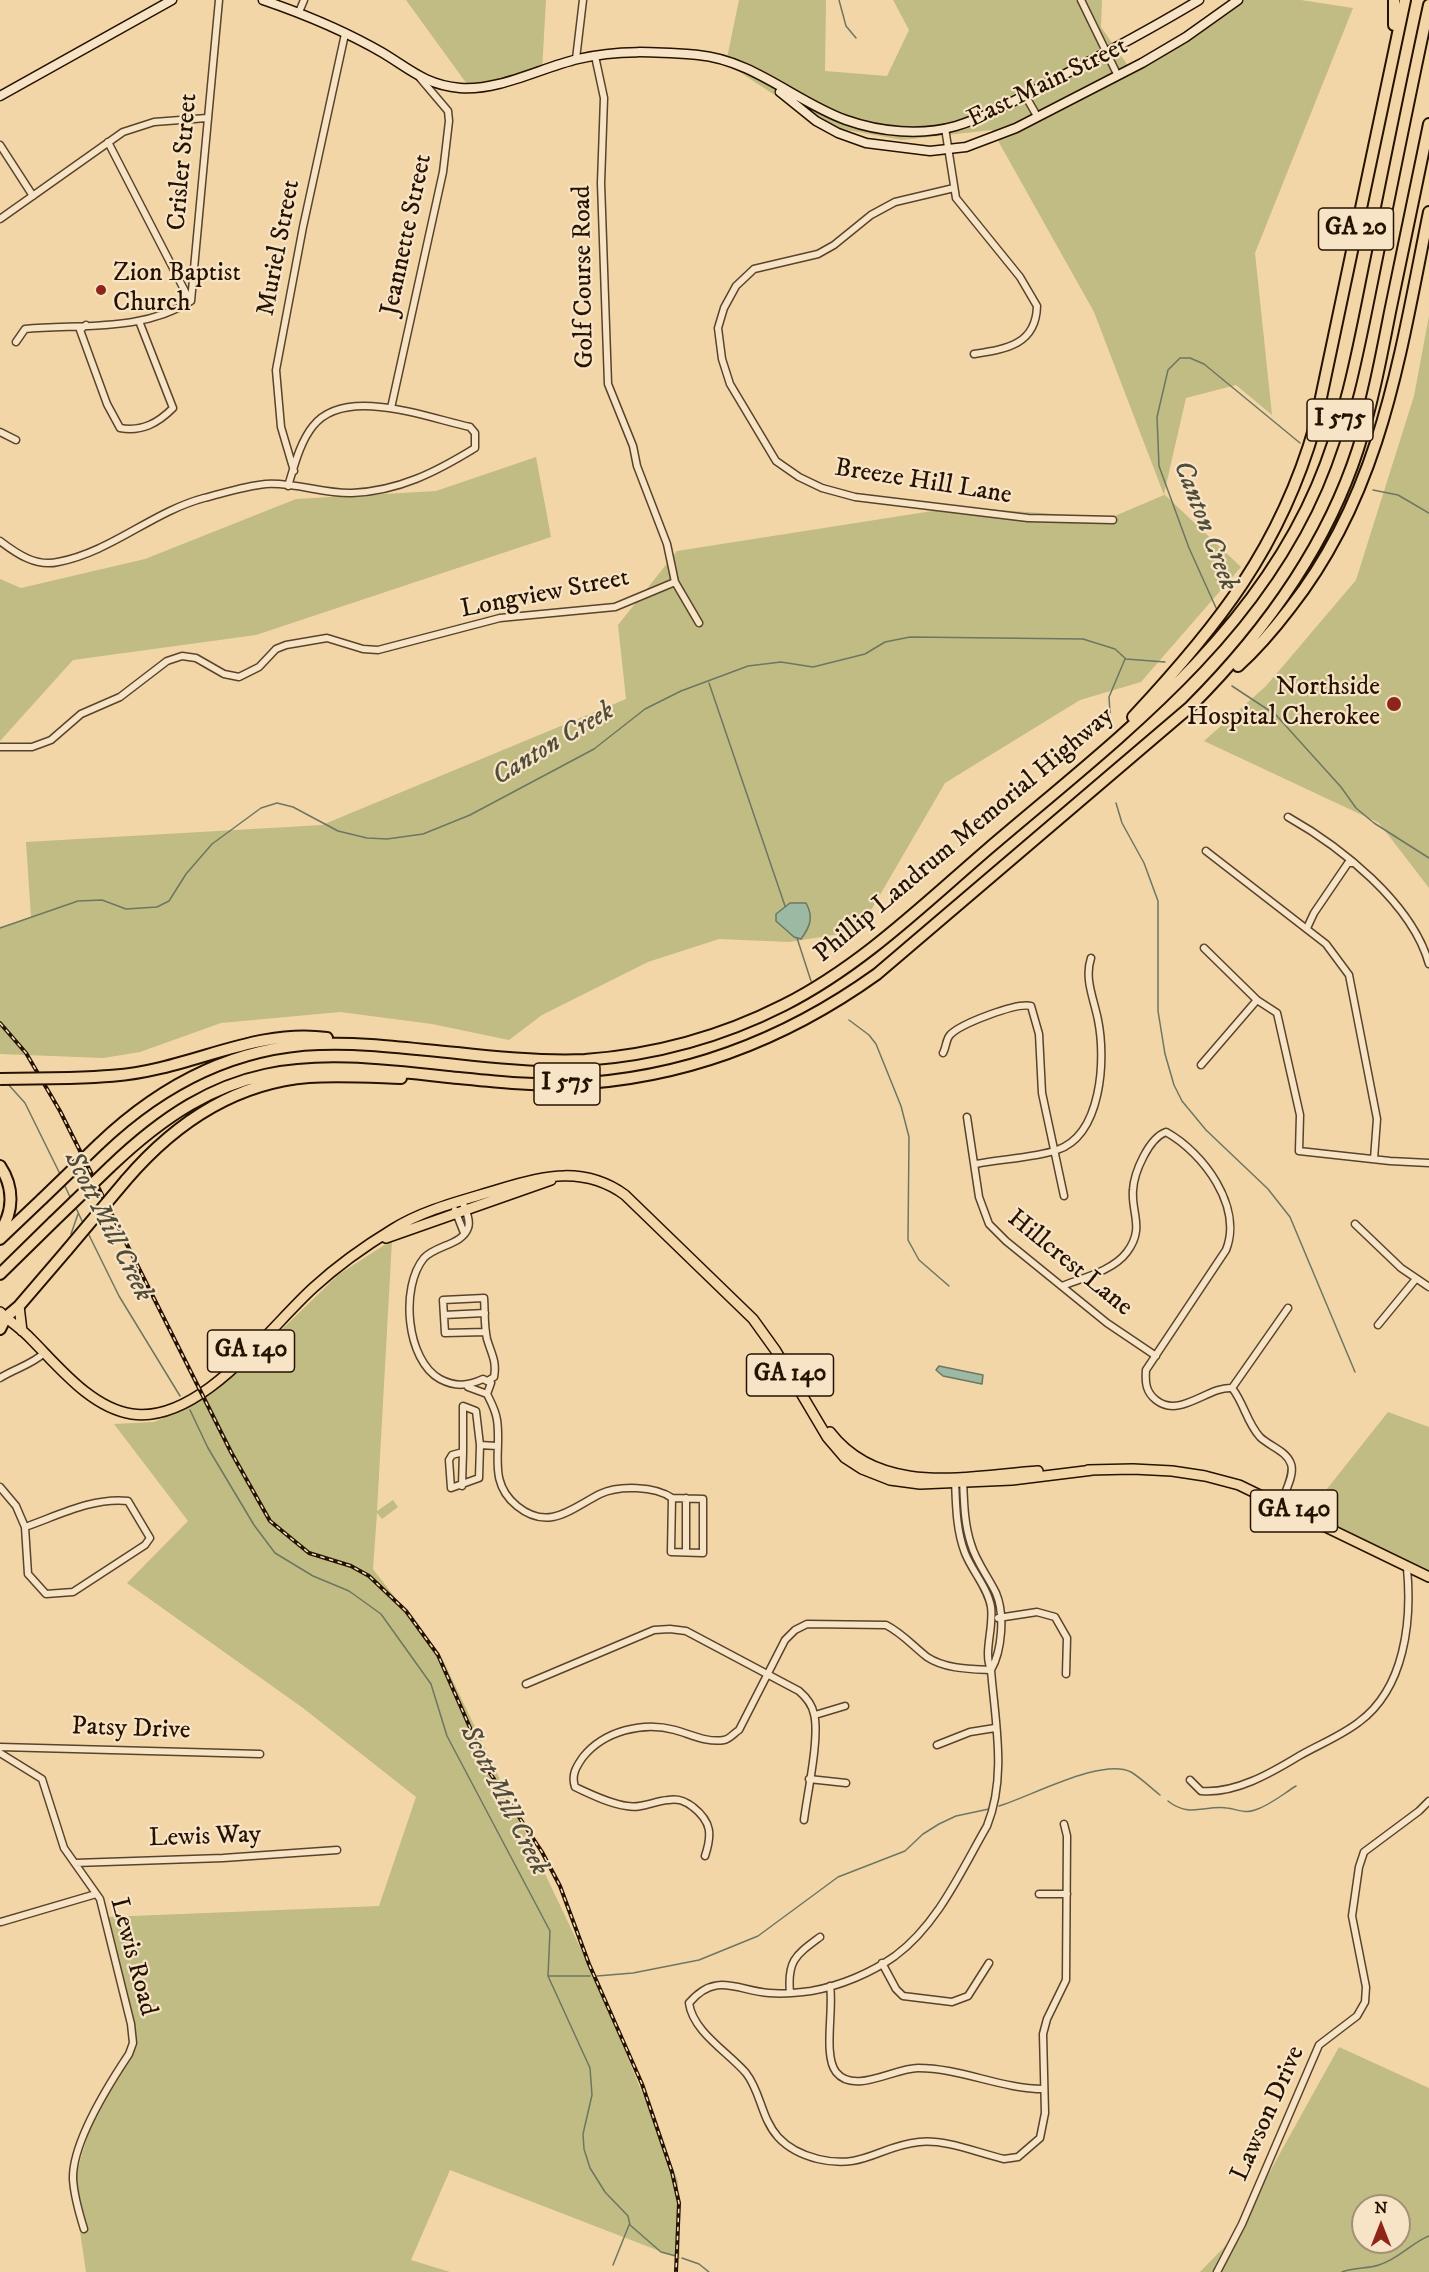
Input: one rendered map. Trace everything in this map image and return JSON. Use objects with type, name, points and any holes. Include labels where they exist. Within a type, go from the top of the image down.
[{"type":"highway","points":[[1390,64],[1394,0]]},
{"type":"highway","name":"GA 20","points":[[1095,758],[1190,656],[1220,619],[1260,557],[1288,502],[1316,426],[1405,0]]},
{"type":"highway","name":"Phillip Landrum Memorial Highway","points":[[0,1239],[99,1144],[158,1095],[211,1067],[238,1058],[309,1044],[378,1046],[529,1060],[583,1060],[620,1057],[680,1045],[746,1023],[815,988],[868,951],[1095,758],[1179,684],[1228,631],[1275,565],[1317,486],[1336,435],[1355,365],[1429,5]]},
{"type":"highway","name":"Phillip Landrum Memorial Highway","points":[[0,1274],[150,1131],[185,1106],[224,1088],[269,1073],[303,1068],[347,1067],[550,1085],[640,1078],[731,1055],[830,1007],[877,974],[1190,707],[1226,671],[1281,599],[1320,535],[1348,474],[1373,392],[1429,124]]},
{"type":"highway","points":[[1418,266],[1429,212]]},
{"type":"highway","name":"GA 20","points":[[1190,707],[1242,662],[1274,629],[1312,578],[1343,526],[1366,476],[1381,434],[1418,266],[1429,234]]},
{"type":"highway","points":[[0,1079],[69,1078],[146,1071],[238,1044],[286,1037],[318,1037],[378,1046]]},
{"type":"highway","points":[[0,1329],[3,1315],[19,1306],[154,1148],[190,1120],[235,1095],[268,1084],[323,1076],[475,1079]]},
{"type":"highway","points":[[0,1166],[9,1184],[11,1204],[0,1232]]},
{"type":"main road","points":[[0,96],[158,3],[172,0]]},
{"type":"main road","name":"East Main Street","points":[[263,0],[299,12],[345,34],[384,54],[420,78],[450,87],[471,88],[576,59],[633,50],[709,56],[765,78],[818,108],[862,125],[910,131],[945,128],[1002,107],[1107,52],[1198,0]]},
{"type":"main road","name":"East Main Street","points":[[738,67],[777,89],[816,121],[838,133],[884,148],[948,149],[978,144],[1016,128],[1186,37],[1238,0]]},
{"type":"main road","name":"GA 140","points":[[3,1315],[93,1395],[115,1409],[135,1414],[164,1411],[194,1397],[225,1375],[325,1277],[377,1241],[537,1178],[565,1175],[589,1178],[618,1190],[700,1266],[760,1327],[816,1418],[846,1450],[874,1468],[908,1476],[959,1480],[1093,1470],[1143,1469],[1205,1476],[1239,1485],[1429,1577]]},
{"type":"main road","points":[[19,1306],[22,1331]]},
{"type":"street","name":"Crisler Street","points":[[191,302],[219,0]]},
{"type":"street","points":[[299,12],[304,0]]},
{"type":"street","points":[[576,59],[583,0]]},
{"type":"street","points":[[1081,0],[1116,74]]},
{"type":"street","name":"Muriel Street","points":[[294,471],[281,427],[276,370],[303,227],[345,34]]},
{"type":"street","name":"Golf Course Road","points":[[595,56],[604,98],[601,183],[606,372],[610,392],[629,436],[666,544],[675,582],[699,623]]},
{"type":"street","name":"Jeannette Street","points":[[392,408],[443,172],[449,120],[448,111],[420,78]]},
{"type":"street","points":[[1025,95],[1037,116]]},
{"type":"street","points":[[0,219],[108,142],[141,125],[207,118]]},
{"type":"street","points":[[945,128],[954,188],[962,208],[1020,277],[1037,306],[1034,323],[1017,344],[1004,350],[975,354]]},
{"type":"street","points":[[16,342],[26,329],[139,321],[178,310],[191,302],[108,142]]},
{"type":"street","points":[[0,145],[33,195]]},
{"type":"street","name":"Breeze Hill Lane","points":[[954,188],[895,202],[871,215],[834,245],[818,254],[754,269],[736,286],[724,308],[718,328],[722,359],[730,384],[776,461],[799,477],[822,488],[855,496],[1028,518],[1113,520]]},
{"type":"street","points":[[87,324],[80,330],[107,404],[120,428],[133,430],[162,420],[173,408],[139,321]]},
{"type":"street","points":[[0,541],[30,560],[55,563],[98,549],[173,508],[241,489],[267,484],[341,493],[385,489],[436,472],[476,445],[476,433],[470,427],[392,408],[343,407],[320,418],[311,428],[288,486]]},
{"type":"street","points":[[0,432],[16,440]]},
{"type":"street","name":"Longview Street","points":[[0,747],[32,747],[51,740],[81,714],[120,697],[167,661],[182,656],[196,658],[224,674],[239,677],[259,667],[276,649],[286,645],[327,638],[363,650],[378,650],[500,618],[615,607],[675,582]]},
{"type":"street","points":[[1288,817],[1352,863],[1385,893],[1417,935],[1429,964]]},
{"type":"street","points":[[1206,851],[1307,928],[1336,956],[1349,975],[1377,1119],[1374,1159]]},
{"type":"street","points":[[1307,928],[1314,913],[1348,863],[1352,863]]},
{"type":"street","points":[[1204,948],[1257,1000],[1277,1013],[1300,1115],[1299,1151],[1429,1163]]},
{"type":"street","points":[[976,1164],[1056,1151],[1073,1143],[1087,1123],[1097,1097],[1101,1048],[1088,968],[1091,958]]},
{"type":"street","points":[[1201,1065],[1257,1000]]},
{"type":"street","points":[[943,1053],[949,1036],[967,1024],[1017,1005],[1030,1006],[1039,1034],[1042,1093],[1064,1196]]},
{"type":"street","name":"Hillcrest Lane","points":[[967,1117],[976,1164],[979,1197],[989,1224],[1107,1323],[1156,1356]]},
{"type":"street","points":[[1062,1286],[1115,1264],[1128,1252],[1137,1227],[1133,1197],[1136,1175],[1158,1135],[1167,1132],[1179,1139],[1217,1183],[1231,1219],[1231,1237],[1226,1250],[1146,1370],[1145,1379],[1151,1396],[1162,1405],[1188,1403],[1224,1387],[1232,1388]]},
{"type":"street","points":[[459,1207],[464,1233],[460,1239],[434,1249],[421,1262],[409,1299],[409,1320],[413,1337],[428,1370],[441,1380],[487,1394],[497,1418],[496,1472],[500,1483],[516,1505],[527,1513],[552,1518],[566,1515],[602,1493],[612,1490],[656,1490],[672,1498],[703,1499],[705,1550],[703,1553],[671,1552],[672,1498]]},
{"type":"street","points":[[1355,1224],[1415,1280],[1429,1287]]},
{"type":"street","points":[[1378,1324],[1415,1280]]},
{"type":"street","points":[[468,1387],[483,1379],[489,1380],[494,1377],[495,1368],[486,1332],[484,1298],[443,1300],[445,1333],[486,1332]]},
{"type":"street","points":[[1232,1388],[1288,1308]]},
{"type":"street","points":[[444,1315],[485,1313]]},
{"type":"street","points":[[0,1378],[18,1366],[38,1359],[44,1353]]},
{"type":"street","points":[[487,1394],[491,1387],[489,1380]]},
{"type":"street","points":[[1232,1388],[1254,1429],[1268,1444],[1287,1456],[1291,1464],[1292,1473],[1281,1504]]},
{"type":"street","points":[[462,1486],[463,1452],[463,1406],[476,1411],[480,1445],[479,1478],[462,1486],[451,1488],[449,1460],[452,1455],[463,1452]]},
{"type":"street","points":[[480,1445],[497,1446]]},
{"type":"street","points":[[959,1480],[968,1534],[974,1552],[996,1594],[1001,1618],[995,1662],[991,1670]]},
{"type":"street","points":[[959,1480],[960,1538],[971,1567],[990,1600],[992,1618],[987,1661],[991,1670],[997,1791],[987,1826],[929,1923],[896,1955],[882,1964],[830,1986],[790,1993],[755,1991],[726,1983],[694,1996],[689,2003],[690,2010],[699,2025],[754,2084],[770,2127],[791,2149],[805,2156],[838,2163],[856,2162],[920,2142],[1004,2159],[1018,2157],[1041,2138],[1044,2126],[1043,2034],[1047,2019],[1066,1980],[1067,1836],[1064,1824]]},
{"type":"street","points":[[0,1487],[16,1506],[25,1527],[28,1574],[38,1588],[46,1594],[73,1592],[146,1545],[150,1538],[128,1502],[88,1505],[25,1527]]},
{"type":"street","points":[[686,1498],[687,1552]]},
{"type":"street","points":[[1190,1780],[1201,1791],[1224,1790],[1274,1772],[1359,1722],[1388,1689],[1402,1652],[1409,1588],[1407,1568]]},
{"type":"street","points":[[992,1618],[1037,1612],[1055,1617],[1067,1638],[1066,1674]]},
{"type":"street","points":[[705,1856],[711,1837],[707,1820],[685,1801],[666,1800],[644,1806],[626,1806],[574,1786],[574,1771],[595,1744],[614,1734],[633,1729],[671,1729],[706,1739],[726,1740],[739,1730],[785,1640],[795,1630],[807,1624],[886,1625],[898,1630],[929,1658],[939,1663],[970,1669],[991,1670]]},
{"type":"street","points":[[526,1684],[654,1630],[686,1631],[767,1673],[807,1698],[815,1715],[804,1821]]},
{"type":"street","points":[[815,1715],[845,1707]]},
{"type":"street","points":[[937,1745],[970,1732],[995,1728]]},
{"type":"street","name":"Patsy Drive","points":[[0,1747],[260,1754]]},
{"type":"street","name":"Lewis Road","points":[[0,1753],[42,1779],[64,1848],[100,1899],[131,2024],[133,2043],[129,2054],[90,2121],[76,2161],[73,2178],[84,2229]]},
{"type":"street","points":[[809,1779],[846,1783]]},
{"type":"street","name":"Lawson Drive","points":[[1216,2272],[1242,2224],[1319,2045],[1357,2016],[1365,2002],[1366,1987],[1352,1916],[1359,1867],[1364,1852],[1429,1801]]},
{"type":"street","name":"Lewis Way","points":[[75,1863],[223,1858],[337,1850]]},
{"type":"street","points":[[1,1922],[96,1894]]},
{"type":"street","points":[[1038,1894],[1067,1894]]},
{"type":"street","points":[[790,1993],[789,1968],[792,1962],[799,1953],[820,1937]]},
{"type":"street","points":[[882,1964],[896,1989],[903,1996],[952,2002],[968,1996],[989,1963]]},
{"type":"street","points":[[830,1986],[832,2018],[829,2054],[836,2073],[845,2079],[866,2081],[916,2068],[941,2070],[1023,2089],[1044,2089]]},
{"type":"shaded area","points":[[406,0],[546,0],[542,71],[472,91]]},
{"type":"shaded area","points":[[739,0],[826,0],[825,71],[887,76],[909,30],[893,0],[1102,0],[1101,27],[1131,70],[1228,0],[1301,0],[1353,8],[1255,253],[1272,415],[1236,385],[1186,398],[1164,494],[1241,567],[1141,682],[1080,700],[945,783],[859,931],[789,942],[719,939],[648,962],[542,1015],[509,1040],[432,1024],[340,1012],[221,1023],[140,1052],[103,1058],[0,1054],[0,927],[31,917],[26,842],[322,825],[626,699],[618,625],[677,551],[958,507],[1110,518],[1164,495],[1094,312],[992,130],[902,140],[820,125],[726,63]]},
{"type":"shaded area","points":[[1429,316],[1429,888],[1379,823],[1204,741],[1266,686],[1356,580],[1414,396]]},
{"type":"shaded area","points":[[536,457],[551,537],[256,635],[73,660],[0,741],[0,579],[21,588],[145,559],[296,499],[436,491]]},
{"type":"shaded area","points":[[790,903],[806,903],[810,913],[810,922],[801,939],[794,937],[776,921],[776,914]]},
{"type":"shaded area","points":[[392,1240],[377,1511],[393,1500],[398,1507],[382,1519],[377,1513],[373,1569],[443,1660],[599,1987],[678,2181],[680,2259],[450,2170],[411,2260],[450,2272],[86,2272],[73,2185],[98,2100],[134,2037],[107,1917],[379,1906],[416,1797],[303,1708],[127,1583],[188,1521],[114,1424],[154,1422],[194,1405],[238,1372],[338,1275]]},
{"type":"shaded area","points":[[939,1366],[983,1375],[982,1384],[943,1376],[936,1370]]},
{"type":"shaded area","points":[[1388,1412],[1429,1427],[1429,1577],[1307,1514]]},
{"type":"shaded area","points":[[1339,2047],[1429,2088],[1429,2272],[1200,2272],[1233,2238]]},
{"type":"waterway","points":[[839,0],[846,26],[856,38]]},
{"type":"waterway","name":"Canton Creek","points":[[1217,610],[1189,548],[1159,466],[1157,417],[1168,370],[1180,358],[1190,358],[1204,364],[1300,443]]},
{"type":"waterway","name":"Canton Creek","points":[[1373,490],[1398,495],[1429,513]]},
{"type":"waterway","name":"Canton Creek","points":[[0,928],[78,901],[102,900],[126,909],[157,907],[169,901],[186,874],[212,844],[261,808],[277,803],[293,807],[338,831],[367,838],[387,839],[423,834],[470,815],[594,749],[645,709],[681,691],[748,666],[781,662],[813,667],[865,654],[885,642],[910,637],[1083,639],[1115,649],[1126,659],[1165,662]]},
{"type":"waterway","points":[[1110,713],[1109,697],[1125,659]]},
{"type":"waterway","points":[[709,683],[785,906]]},
{"type":"waterway","points":[[1232,686],[1276,715],[1341,787],[1356,808],[1374,823],[1429,858]]},
{"type":"waterway","points":[[1116,803],[1122,823],[1144,863],[1158,901],[1158,1011],[1165,1054],[1174,1085],[1182,1101],[1206,1130],[1268,1189],[1290,1217],[1355,1372]]},
{"type":"waterway","points":[[797,938],[811,981]]},
{"type":"waterway","points":[[849,1020],[869,1035],[876,1044],[901,1106],[909,1137],[908,1240],[919,1260],[949,1286]]},
{"type":"waterway","name":"Scott Mill Creek","points":[[7,1083],[25,1103],[60,1174]]},
{"type":"waterway","name":"Scott Mill Creek","points":[[64,1184],[71,1199]]},
{"type":"waterway","name":"Scott Mill Creek","points":[[76,1208],[83,1223]]},
{"type":"waterway","points":[[71,1234],[78,1214]]},
{"type":"waterway","name":"Scott Mill Creek","points":[[88,1233],[119,1296],[180,1396]]},
{"type":"waterway","name":"Scott Mill Creek","points":[[190,1410],[208,1448],[254,1525],[275,1553],[313,1576],[349,1591],[381,1614],[431,1684],[447,1736],[550,1931],[548,1976],[590,2068],[592,2095],[583,2134],[584,2149],[590,2168],[605,2192],[628,2216],[630,2225],[661,2252],[676,2256]]},
{"type":"waterway","points":[[999,1806],[1066,1780],[1102,1770],[1118,1769],[1131,1772],[1160,1795]]},
{"type":"waterway","points":[[1168,1801],[1190,1810],[1227,1808],[1251,1811],[1265,1806],[1296,1786]]},
{"type":"waterway","points":[[597,1976],[633,1973],[699,1960],[758,1936],[838,1877],[905,1851],[923,1834],[956,1816],[989,1809]]},
{"type":"waterway","points":[[549,1976],[590,1976]]},
{"type":"waterway","points":[[613,2265],[629,2225]]},
{"type":"waterway","points":[[1342,2272],[1386,2262],[1429,2236]]},
{"type":"waterway","name":"Scott Mill Creek","points":[[682,2258],[699,2264],[709,2272]]},
{"type":"railway","points":[[0,1023],[26,1053],[60,1111],[231,1452],[270,1521],[309,1553],[351,1566],[369,1576],[406,1611],[438,1655],[490,1773],[542,1852],[560,1886],[589,1964],[642,2084],[672,2172],[679,2203],[676,2272]]},
{"type":"place","name":"Zion Baptist Church","points":[[101,290]]},
{"type":"place","name":"Northside Hospital Cherokee","points":[[1394,704]]}]
